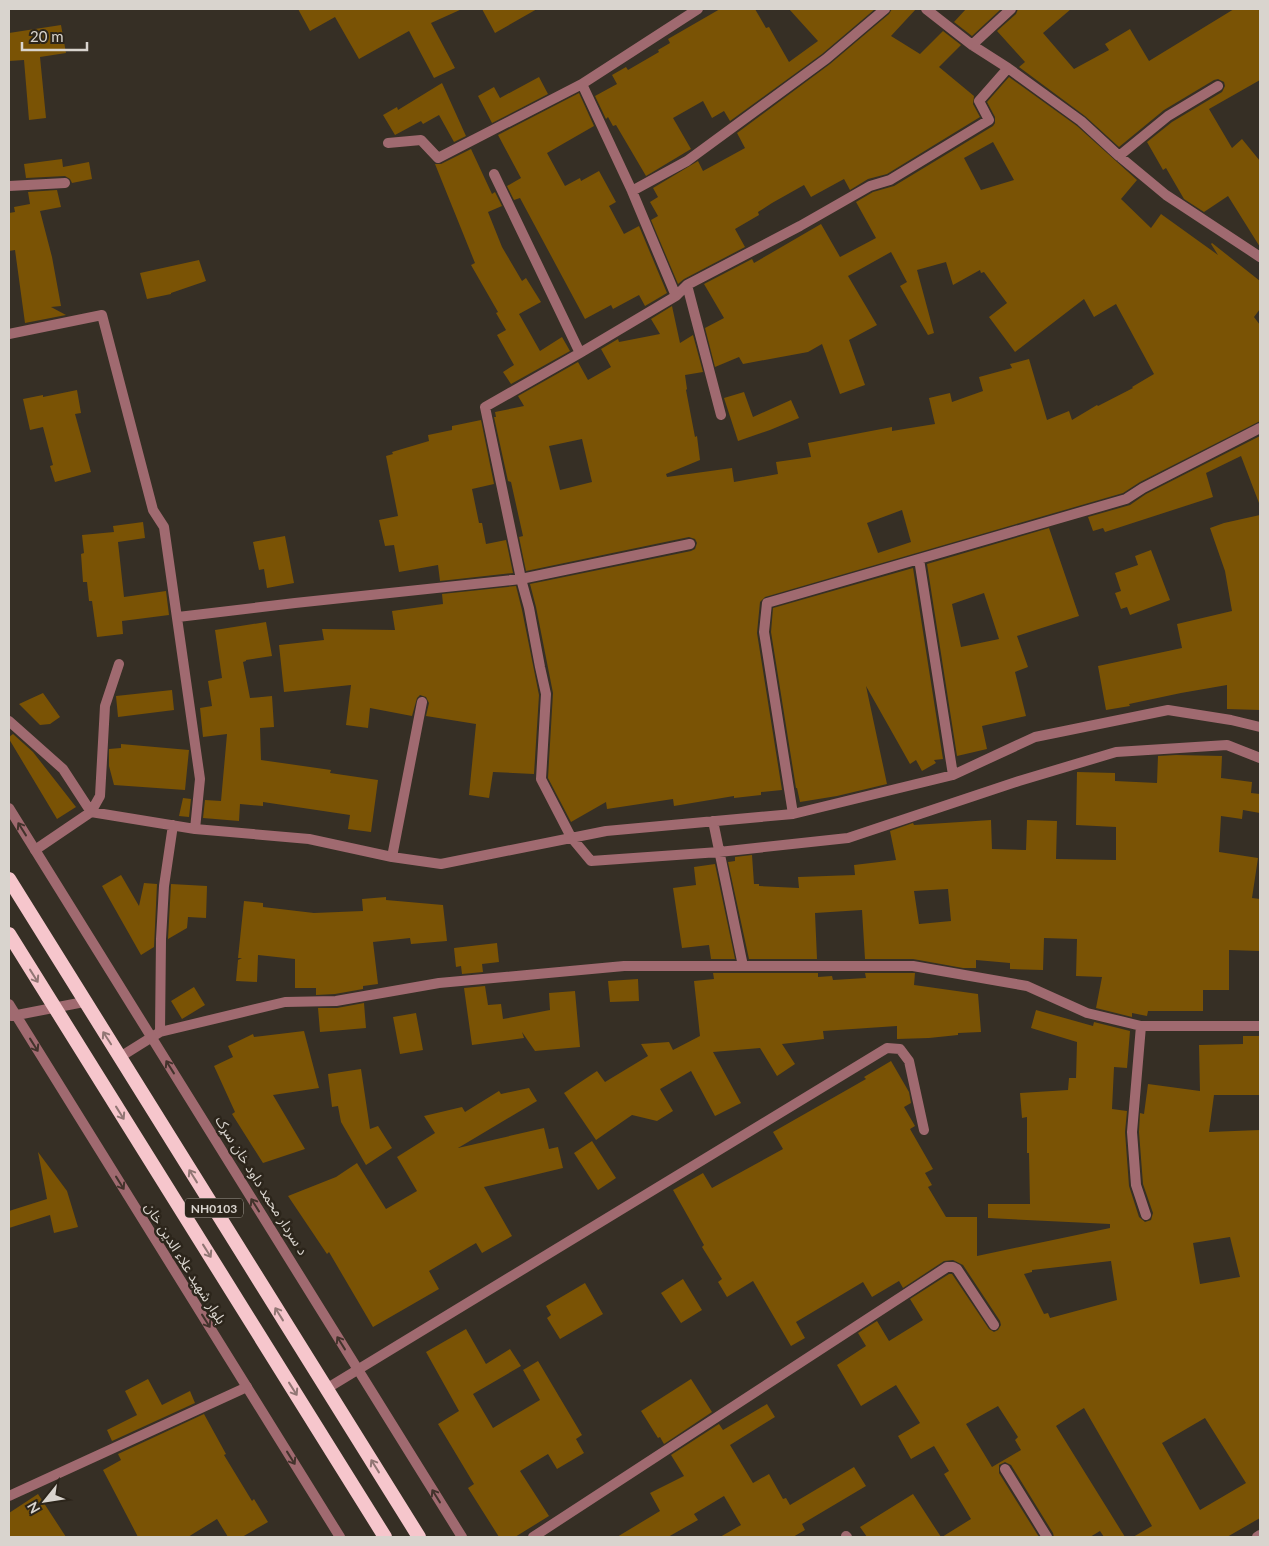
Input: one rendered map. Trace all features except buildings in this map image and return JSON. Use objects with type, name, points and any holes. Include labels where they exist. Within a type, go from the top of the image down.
[{"type":"highway","name":"NH0103","points":[[9,879],[419,1537]]},
{"type":"highway","name":"NH0103","points":[[9,934],[385,1537]]},
{"type":"street","points":[[388,142],[421,140],[438,158],[582,84],[698,9]]},
{"type":"street","points":[[632,191],[687,162],[826,59],[885,9]]},
{"type":"street","points":[[926,9],[972,45],[1008,68],[1080,121],[1166,195],[1260,257]]},
{"type":"street","points":[[972,45],[1011,9]]},
{"type":"street","points":[[1008,68],[979,101],[990,120],[890,180],[870,186],[800,226],[686,285],[676,296],[485,407],[546,694],[541,779],[571,838],[591,861],[720,852],[848,838],[1019,781],[1116,752],[1226,745],[1260,758]]},
{"type":"street","points":[[582,84],[632,191],[676,296]]},
{"type":"street","points":[[1119,156],[1168,116],[1218,86]]},
{"type":"street","points":[[494,174],[580,353]]},
{"type":"street","points":[[9,186],[65,183]]},
{"type":"street","points":[[686,285],[721,415]]},
{"type":"street","points":[[9,334],[102,315],[153,510],[164,527],[200,779],[195,829]]},
{"type":"street","points":[[793,814],[764,632],[767,603],[1126,499],[1143,488],[1260,428]]},
{"type":"street","points":[[178,617],[521,579],[690,544]]},
{"type":"street","points":[[919,559],[953,775]]},
{"type":"street","points":[[9,808],[35,850],[91,812],[100,796],[105,706],[119,664]]},
{"type":"street","points":[[392,857],[422,702]]},
{"type":"street","points":[[9,721],[63,769],[91,812],[195,829],[309,839],[392,857],[442,864],[606,832],[793,814],[953,775],[1035,737],[1168,710],[1231,720],[1260,728]]},
{"type":"street","points":[[713,821],[743,966]]},
{"type":"street","points":[[156,1035],[164,886],[173,826]]},
{"type":"street","name":"د سردار محمد داود خان سړک","points":[[35,850],[156,1035],[357,1369],[462,1537]]},
{"type":"street","points":[[120,1057],[156,1035],[285,1002],[336,1001],[439,983],[624,966],[913,966],[1027,986],[1087,1013],[1141,1026],[1260,1026]]},
{"type":"street","points":[[12,1016],[84,1002]]},
{"type":"street","name":"بلوار شهید علاء الدین خان","points":[[9,1004],[12,1016],[340,1537]]},
{"type":"street","points":[[1141,1026],[1132,1132],[1136,1185],[1146,1215]]},
{"type":"street","points":[[326,1389],[887,1048],[900,1049],[909,1061],[924,1130]]},
{"type":"street","points":[[532,1537],[947,1268],[953,1267],[957,1269],[994,1325]]},
{"type":"street","points":[[10,1492],[247,1387]]},
{"type":"street","points":[[1006,1468],[1047,1537]]}]
